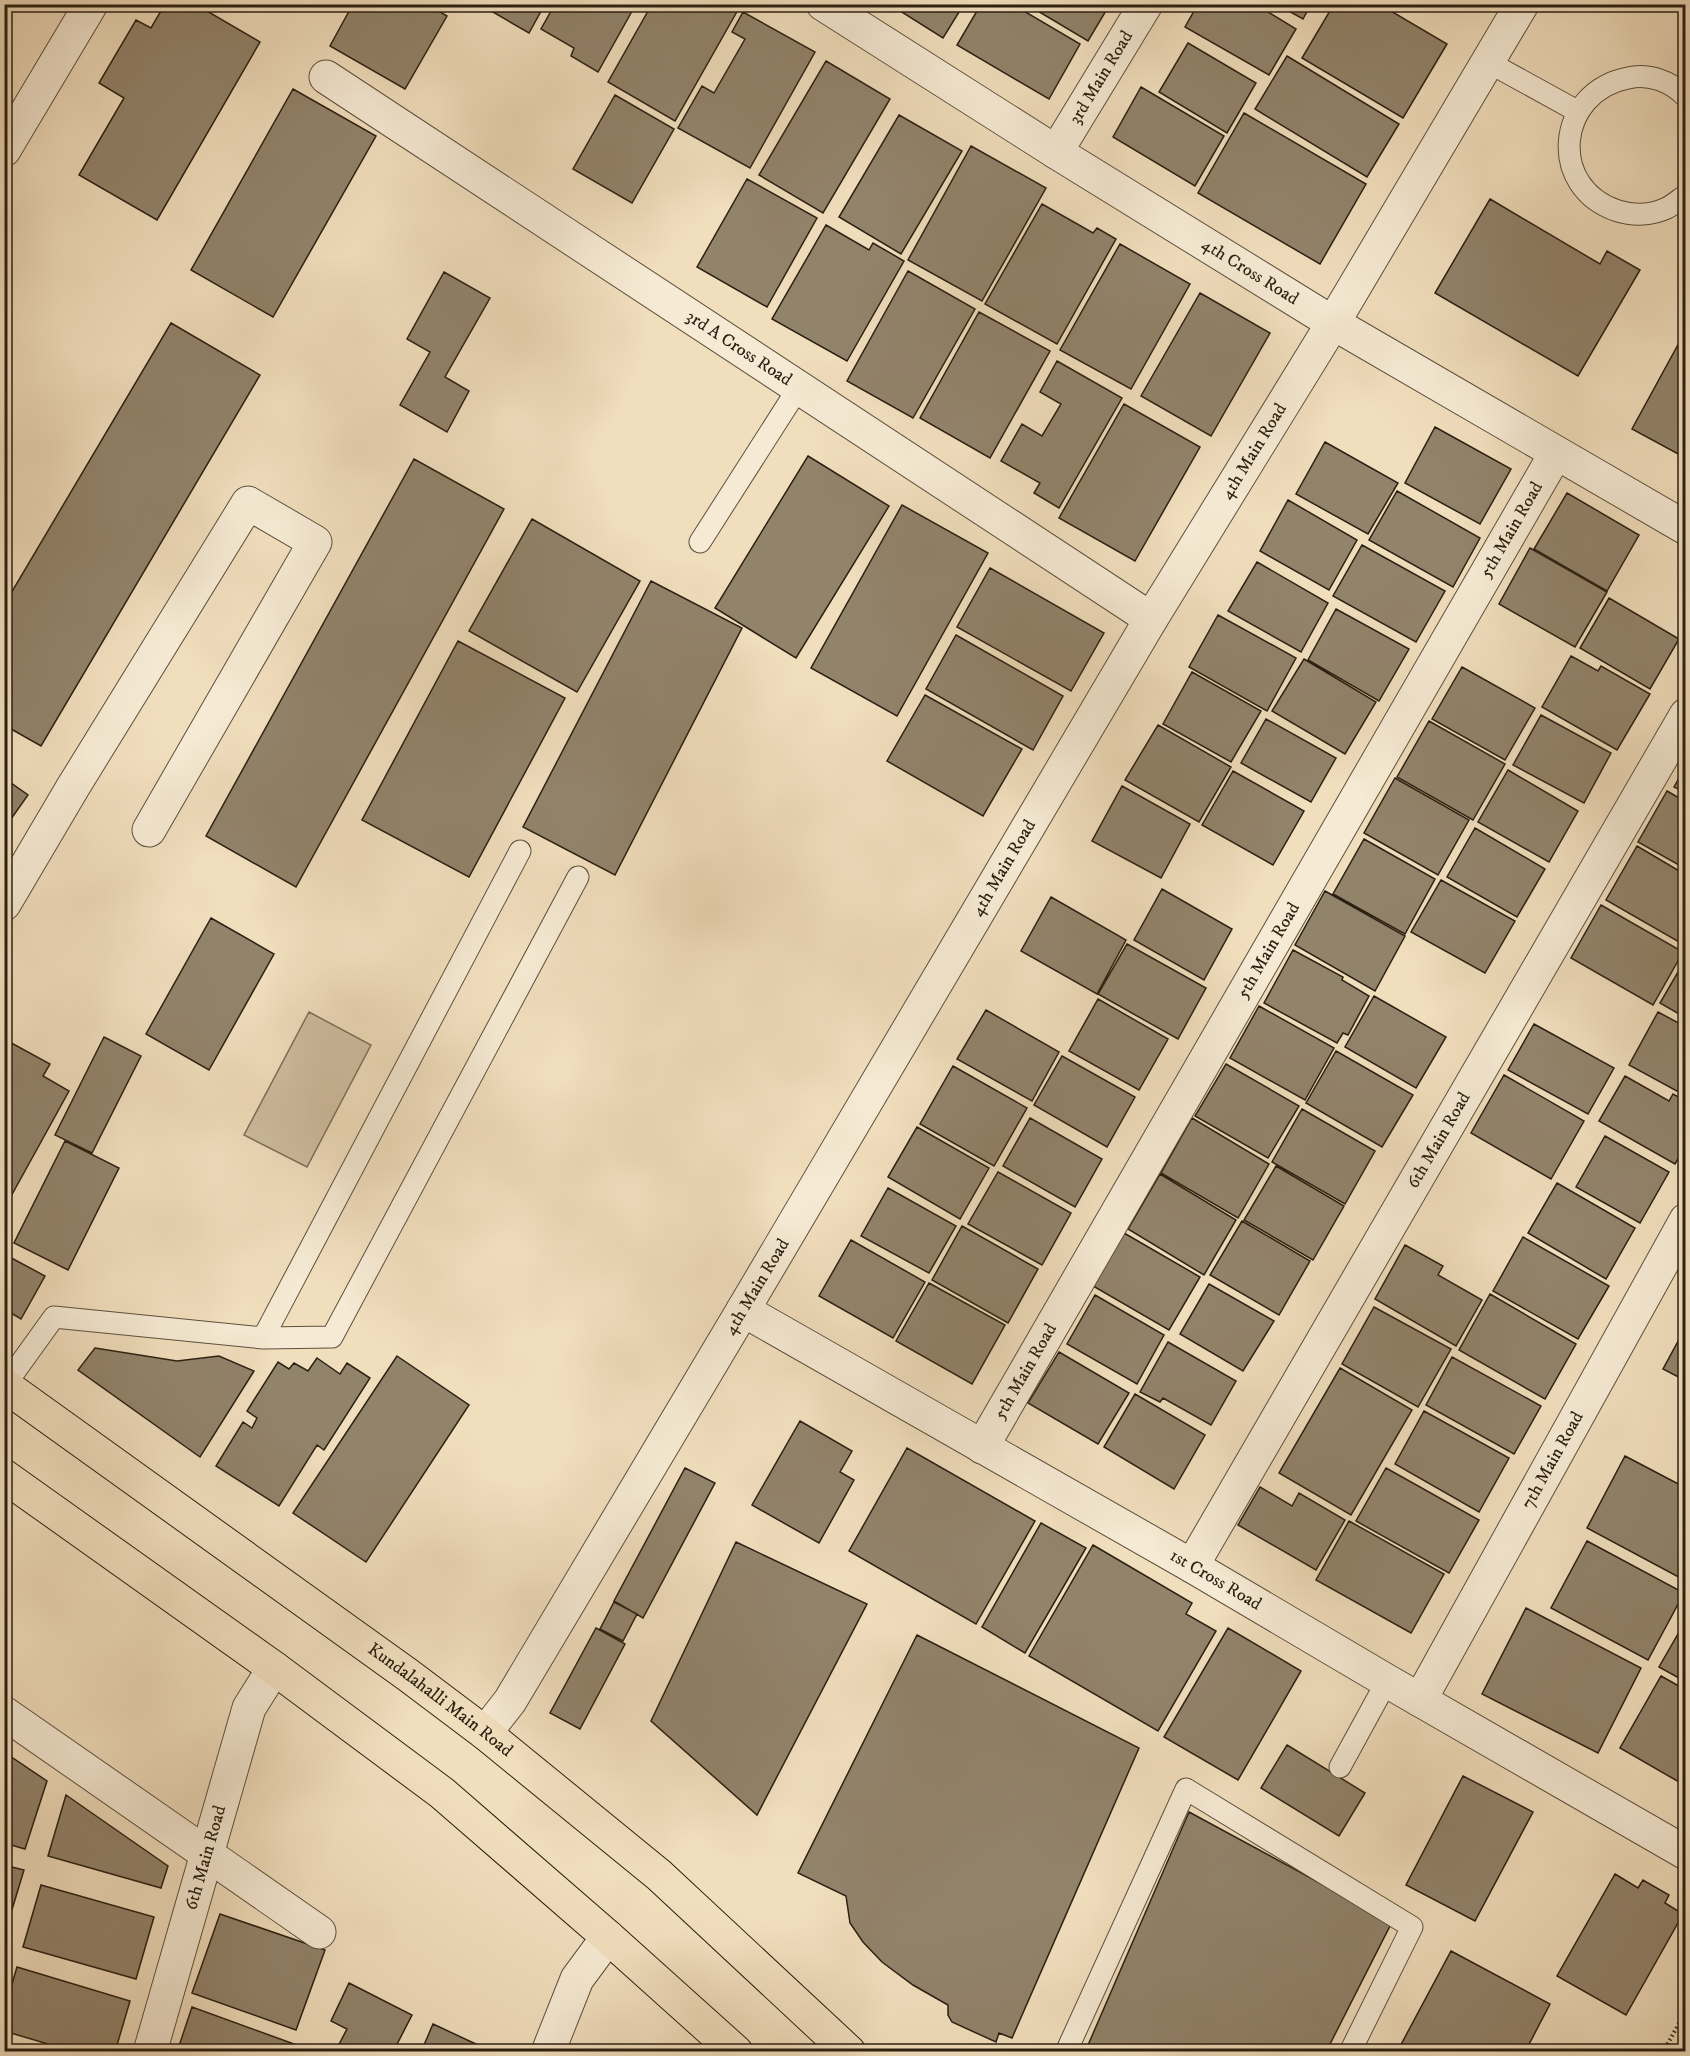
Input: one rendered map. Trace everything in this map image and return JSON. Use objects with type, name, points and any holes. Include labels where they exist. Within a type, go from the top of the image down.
[{"type":"main road","name":"Kundalahalli Main Road","points":[[5,1385],[485,1733],[659,1875],[849,2052]]},
{"type":"main road","points":[[7,1483],[274,1668],[442,1793],[736,2052]]},
{"type":"street","points":[[4,150],[91,4]]},
{"type":"street","name":"4th Cross Road","points":[[823,4],[1056,152],[1333,323],[1686,528]]},
{"type":"street","name":"3rd Main Road","points":[[1056,152],[1146,4]]},
{"type":"street","name":"4th Main Road","points":[[485,1733],[510,1701],[1151,619],[1333,323],[1522,4]]},
{"type":"street","name":"3rd A Cross Road","points":[[326,77],[1151,619]]},
{"type":"street","name":"5th Main Road","points":[[982,1447],[1556,453]]},
{"type":"street","points":[[4,904],[248,503],[315,542],[149,830]]},
{"type":"street","name":"6th Main Road","points":[[1192,1566],[1686,716]]},
{"type":"street","name":"7th Main Road","points":[[1420,1700],[1686,1220]]},
{"type":"street","name":"1st Cross Road","points":[[743,1310],[1192,1566],[1686,1853]]},
{"type":"street","name":"6th Main Road","points":[[150,2052],[249,1708],[274,1668]]},
{"type":"street","points":[[4,1713],[319,1932]]},
{"type":"street","points":[[548,2052],[577,1979],[608,1937]]},
{"type":"lane","points":[[1488,62],[1577,111]]},
{"type":"lane","points":[[1686,97],[1679,90],[1659,79],[1635,76],[1612,81],[1592,93],[1577,111],[1569,132],[1568,154],[1575,175],[1587,193],[1604,207],[1626,214],[1648,214],[1668,207],[1686,195]]},
{"type":"lane","points":[[700,542],[799,387]]},
{"type":"lane","points":[[263,1338],[520,851]]},
{"type":"lane","points":[[5,1385],[54,1317],[263,1338],[332,1337],[578,876]]},
{"type":"lane","points":[[1340,1767],[1387,1681]]},
{"type":"lane","points":[[1066,2052],[1186,1789],[1412,1927],[1350,2052]]},
{"type":"path","points":[[1663,2052],[1686,2011]]},
{"type":"shaded area","points":[[309,1012],[371,1045],[307,1167],[244,1135]]},
{"type":"building","points":[[165,4],[195,4],[260,42],[157,220],[79,175],[124,98],[99,83],[136,20],[151,28]]},
{"type":"building","points":[[353,4],[427,4],[447,16],[405,89],[330,46]]},
{"type":"building","points":[[479,4],[545,4],[529,33]]},
{"type":"building","points":[[555,4],[636,4],[598,72],[571,56],[574,48],[541,29]]},
{"type":"building","points":[[652,4],[733,4],[739,8],[675,121],[608,82]]},
{"type":"building","points":[[889,4],[964,4],[943,38]]},
{"type":"building","points":[[981,4],[1012,4],[1080,44],[1049,99],[957,45]]},
{"type":"building","points":[[1026,4],[1110,4],[1088,41]]},
{"type":"building","points":[[1198,4],[1255,4],[1296,29],[1269,75],[1185,27]]},
{"type":"building","points":[[1276,4],[1311,4],[1303,19]]},
{"type":"building","points":[[1334,4],[1379,4],[1447,44],[1403,118],[1302,58]]},
{"type":"building","points":[[743,12],[815,52],[750,168],[678,128],[702,86],[714,93],[745,39],[732,32]]},
{"type":"building","points":[[1188,43],[1256,83],[1227,133],[1159,92]]},
{"type":"building","points":[[1287,56],[1399,124],[1367,177],[1255,109]]},
{"type":"building","points":[[826,61],[890,99],[823,213],[759,175]]},
{"type":"building","points":[[1141,87],[1224,136],[1195,186],[1113,137]]},
{"type":"building","points":[[293,89],[376,136],[273,317],[191,270]]},
{"type":"building","points":[[615,95],[674,129],[632,203],[573,169]]},
{"type":"building","points":[[1244,113],[1366,184],[1320,264],[1198,193]]},
{"type":"building","points":[[899,115],[962,151],[901,254],[839,217]]},
{"type":"building","points":[[971,146],[1046,188],[982,301],[908,260]]},
{"type":"building","points":[[747,179],[817,218],[767,307],[697,267]]},
{"type":"building","points":[[1490,199],[1600,264],[1607,251],[1640,270],[1578,376],[1435,293]]},
{"type":"building","points":[[1042,204],[1093,233],[1097,228],[1116,239],[1057,344],[985,304]]},
{"type":"building","points":[[826,225],[869,250],[873,243],[904,261],[847,361],[772,319]]},
{"type":"building","points":[[1120,244],[1190,284],[1131,389],[1060,350]]},
{"type":"building","points":[[908,271],[975,309],[913,418],[847,381]]},
{"type":"building","points":[[444,272],[490,298],[445,377],[469,391],[447,432],[400,405],[430,352],[407,339]]},
{"type":"building","points":[[1200,293],[1270,333],[1211,436],[1141,396]]},
{"type":"building","points":[[979,312],[1050,351],[990,458],[920,418]]},
{"type":"building","points":[[171,323],[260,375],[41,746],[4,725],[4,605]]},
{"type":"building","points":[[1686,330],[1686,450],[1683,449],[1680,455],[1632,429]]},
{"type":"building","points":[[1057,361],[1122,398],[1059,508],[1034,493],[1040,483],[1001,461],[1022,424],[1042,436],[1061,404],[1040,392]]},
{"type":"building","points":[[1124,404],[1200,447],[1135,561],[1059,518]]},
{"type":"building","points":[[1435,427],[1511,469],[1480,524],[1405,483]]},
{"type":"building","points":[[1325,442],[1398,483],[1368,534],[1296,494]]},
{"type":"building","points":[[808,456],[889,506],[796,658],[715,608]]},
{"type":"building","points":[[414,459],[504,509],[296,887],[206,836]]},
{"type":"building","points":[[1397,491],[1480,538],[1453,587],[1369,540]]},
{"type":"building","points":[[1567,493],[1639,535],[1607,591],[1534,549]]},
{"type":"building","points":[[1288,500],[1357,540],[1329,590],[1260,551]]},
{"type":"building","points":[[902,505],[988,553],[897,716],[811,668]]},
{"type":"building","points":[[532,519],[640,581],[577,692],[469,631]]},
{"type":"building","points":[[1362,545],[1445,591],[1416,642],[1333,596]]},
{"type":"building","points":[[1530,548],[1607,592],[1575,647],[1499,604]]},
{"type":"building","points":[[1257,562],[1328,603],[1301,652],[1228,611]]},
{"type":"building","points":[[990,568],[1104,633],[1071,691],[957,627]]},
{"type":"building","points":[[651,581],[742,628],[615,875],[523,827]]},
{"type":"building","points":[[1609,598],[1679,639],[1650,689],[1580,648]]},
{"type":"building","points":[[1336,609],[1409,649],[1379,701],[1308,660]]},
{"type":"building","points":[[1218,615],[1296,658],[1267,711],[1189,667]]},
{"type":"building","points":[[956,635],[1063,696],[1033,750],[926,689]]},
{"type":"building","points":[[458,641],[565,698],[469,877],[362,820]]},
{"type":"building","points":[[1571,656],[1598,671],[1601,666],[1650,694],[1617,750],[1542,707]]},
{"type":"building","points":[[1304,659],[1376,702],[1345,754],[1272,711]]},
{"type":"building","points":[[1462,667],[1535,708],[1505,760],[1432,719]]},
{"type":"building","points":[[1192,672],[1261,711],[1231,762],[1163,724]]},
{"type":"building","points":[[925,695],[1022,749],[983,816],[887,761]]},
{"type":"building","points":[[1541,715],[1611,753],[1584,803],[1513,765]]},
{"type":"building","points":[[1266,719],[1336,758],[1311,802],[1241,763]]},
{"type":"building","points":[[1429,721],[1505,764],[1473,820],[1397,777]]},
{"type":"building","points":[[1158,725],[1231,767],[1199,822],[1125,780]]},
{"type":"building","points":[[1686,766],[1686,793],[1674,787]]},
{"type":"building","points":[[1508,770],[1578,811],[1549,862],[1478,822]]},
{"type":"building","points":[[1233,771],[1304,811],[1273,865],[1202,825]]},
{"type":"building","points":[[4,778],[28,795],[4,829]]},
{"type":"building","points":[[1395,778],[1469,820],[1438,875],[1364,833]]},
{"type":"building","points":[[1122,786],[1190,824],[1161,878],[1092,841]]},
{"type":"building","points":[[1667,791],[1686,802],[1686,869],[1638,842]]},
{"type":"building","points":[[1475,828],[1545,869],[1517,917],[1447,877]]},
{"type":"building","points":[[1364,839],[1435,879],[1405,934],[1333,894]]},
{"type":"building","points":[[1637,846],[1686,875],[1686,946],[1606,900]]},
{"type":"building","points":[[1441,880],[1515,921],[1485,973],[1411,932]]},
{"type":"building","points":[[1162,889],[1232,929],[1204,980],[1134,940]]},
{"type":"building","points":[[1325,891],[1405,936],[1375,991],[1295,945]]},
{"type":"building","points":[[1051,897],[1126,940],[1097,994],[1021,951]]},
{"type":"building","points":[[1601,905],[1683,952],[1653,1005],[1571,958]]},
{"type":"building","points":[[211,918],[274,954],[209,1070],[146,1034]]},
{"type":"building","points":[[1127,944],[1206,988],[1178,1039],[1098,994]]},
{"type":"building","points":[[1293,950],[1343,977],[1342,980],[1369,996],[1348,1035],[1343,1033],[1337,1043],[1264,1003]]},
{"type":"building","points":[[1686,966],[1686,1018],[1660,1003],[1678,972],[1681,973]]},
{"type":"building","points":[[1374,996],[1446,1037],[1416,1088],[1345,1047]]},
{"type":"building","points":[[1098,999],[1168,1039],[1139,1090],[1069,1051]]},
{"type":"building","points":[[1259,1006],[1334,1048],[1305,1100],[1230,1058]]},
{"type":"building","points":[[986,1010],[1059,1052],[1032,1101],[957,1059]]},
{"type":"building","points":[[1658,1012],[1686,1027],[1686,1096],[1629,1065]]},
{"type":"building","points":[[1534,1024],[1614,1068],[1588,1114],[1508,1070]]},
{"type":"building","points":[[104,1037],[141,1056],[92,1153],[55,1135]]},
{"type":"building","points":[[4,1039],[50,1064],[43,1076],[69,1091],[4,1209]]},
{"type":"building","points":[[1336,1051],[1413,1095],[1382,1147],[1306,1103]]},
{"type":"building","points":[[1062,1056],[1135,1097],[1107,1147],[1034,1105]]},
{"type":"building","points":[[1226,1064],[1299,1106],[1268,1158],[1195,1116]]},
{"type":"building","points":[[953,1066],[1027,1108],[994,1166],[920,1124]]},
{"type":"building","points":[[1504,1075],[1584,1121],[1551,1179],[1471,1133]]},
{"type":"building","points":[[1625,1076],[1669,1101],[1673,1094],[1686,1101],[1686,1145],[1675,1164],[1599,1121]]},
{"type":"building","points":[[1302,1109],[1375,1151],[1345,1204],[1272,1162]]},
{"type":"building","points":[[1030,1118],[1102,1159],[1075,1207],[1003,1166]]},
{"type":"building","points":[[1192,1118],[1269,1164],[1238,1218],[1161,1173]]},
{"type":"building","points":[[917,1127],[989,1168],[960,1219],[888,1177]]},
{"type":"building","points":[[1605,1136],[1669,1172],[1640,1223],[1576,1187]]},
{"type":"building","points":[[65,1141],[119,1168],[68,1270],[14,1243]]},
{"type":"building","points":[[1276,1166],[1344,1206],[1313,1260],[1244,1220]]},
{"type":"building","points":[[998,1172],[1071,1213],[1042,1265],[968,1224]]},
{"type":"building","points":[[1160,1174],[1236,1220],[1204,1275],[1128,1229]]},
{"type":"building","points":[[1557,1183],[1635,1228],[1606,1279],[1528,1233]]},
{"type":"building","points":[[888,1188],[956,1226],[929,1273],[861,1236]]},
{"type":"building","points":[[1242,1221],[1310,1261],[1279,1315],[1210,1275]]},
{"type":"building","points":[[962,1226],[1038,1269],[1008,1323],[932,1280]]},
{"type":"building","points":[[1124,1233],[1200,1277],[1169,1330],[1093,1286]]},
{"type":"building","points":[[1523,1237],[1609,1286],[1578,1339],[1493,1291]]},
{"type":"building","points":[[851,1240],[925,1282],[893,1338],[819,1296]]},
{"type":"building","points":[[1405,1245],[1443,1266],[1438,1275],[1482,1300],[1456,1346],[1375,1299]]},
{"type":"building","points":[[4,1254],[45,1276],[21,1319],[4,1309]]},
{"type":"building","points":[[929,1283],[1005,1325],[972,1384],[896,1341]]},
{"type":"building","points":[[1209,1284],[1274,1321],[1243,1371],[1180,1334]]},
{"type":"building","points":[[1490,1294],[1576,1344],[1545,1399],[1459,1350]]},
{"type":"building","points":[[1095,1295],[1164,1335],[1137,1384],[1067,1344]]},
{"type":"building","points":[[1374,1307],[1451,1349],[1418,1407],[1342,1364]]},
{"type":"building","points":[[1682,1334],[1686,1336],[1686,1381],[1663,1369]]},
{"type":"building","points":[[1168,1342],[1236,1381],[1211,1425],[1163,1398],[1160,1402],[1140,1392]]},
{"type":"building","points":[[95,1348],[177,1361],[219,1356],[254,1371],[200,1457],[78,1370]]},
{"type":"building","points":[[1059,1352],[1129,1393],[1098,1444],[1028,1403]]},
{"type":"building","points":[[397,1356],[469,1405],[366,1562],[293,1513]]},
{"type":"building","points":[[1452,1357],[1541,1406],[1514,1454],[1426,1405]]},
{"type":"building","points":[[317,1358],[340,1374],[347,1363],[370,1378],[324,1450],[317,1445],[279,1506],[216,1466],[243,1422],[252,1428],[257,1418],[247,1411],[278,1362],[289,1369],[294,1363],[308,1371]]},
{"type":"building","points":[[1340,1368],[1412,1410],[1351,1515],[1279,1473]]},
{"type":"building","points":[[1135,1394],[1205,1435],[1174,1489],[1104,1447]]},
{"type":"building","points":[[1424,1411],[1509,1458],[1479,1512],[1395,1464]]},
{"type":"building","points":[[800,1421],[852,1451],[840,1472],[854,1480],[819,1543],[752,1505]]},
{"type":"building","points":[[907,1448],[1035,1521],[976,1624],[849,1551]]},
{"type":"building","points":[[1625,1456],[1686,1488],[1686,1581],[1587,1528]]},
{"type":"building","points":[[685,1468],[715,1483],[643,1618],[614,1601]]},
{"type":"building","points":[[1386,1468],[1479,1520],[1449,1573],[1356,1521]]},
{"type":"building","points":[[1260,1487],[1292,1506],[1299,1493],[1345,1520],[1316,1570],[1238,1525]]},
{"type":"building","points":[[1349,1521],[1444,1574],[1411,1633],[1316,1580]]},
{"type":"building","points":[[1041,1523],[1086,1548],[1025,1653],[982,1627]]},
{"type":"building","points":[[1587,1541],[1684,1593],[1648,1660],[1551,1608]]},
{"type":"building","points":[[736,1542],[867,1604],[757,1815],[651,1721]]},
{"type":"building","points":[[1093,1545],[1192,1603],[1186,1614],[1216,1631],[1158,1731],[1029,1656]]},
{"type":"building","points":[[614,1602],[637,1614],[623,1641],[600,1629]]},
{"type":"building","points":[[1526,1608],[1641,1668],[1598,1753],[1482,1694]]},
{"type":"building","points":[[1686,1620],[1686,1682],[1659,1667]]},
{"type":"building","points":[[596,1628],[625,1644],[580,1729],[550,1713]]},
{"type":"building","points":[[1228,1628],[1301,1671],[1238,1780],[1164,1737]]},
{"type":"building","points":[[917,1635],[1139,1748],[1012,2038],[999,2033],[996,2042],[952,2022],[948,2015],[948,2005],[913,1985],[882,1962],[863,1942],[850,1923],[846,1896],[798,1873]]},
{"type":"building","points":[[1661,1676],[1686,1690],[1686,1786],[1620,1748]]},
{"type":"building","points":[[1287,1745],[1365,1793],[1339,1836],[1261,1788]]},
{"type":"building","points":[[4,1752],[47,1781],[25,1849],[4,1843]]},
{"type":"building","points":[[1463,1776],[1533,1812],[1475,1921],[1406,1885]]},
{"type":"building","points":[[66,1795],[168,1866],[161,1888],[48,1856]]},
{"type":"building","points":[[1189,1812],[1392,1922],[1326,2052],[1085,2052]]},
{"type":"building","points":[[4,1865],[24,1870],[4,1936]]},
{"type":"building","points":[[1615,1874],[1638,1888],[1643,1880],[1669,1895],[1665,1903],[1683,1914],[1626,2015],[1557,1976]]},
{"type":"building","points":[[41,1885],[154,1917],[136,1979],[23,1947]]},
{"type":"building","points":[[220,1914],[325,1950],[296,2030],[192,1993]]},
{"type":"building","points":[[1451,1951],[1550,2004],[1525,2052],[1397,2052]]},
{"type":"building","points":[[17,1967],[130,2001],[115,2052],[75,2052],[4,2031],[4,2011]]},
{"type":"building","points":[[349,1983],[412,2015],[393,2052],[335,2052],[347,2029],[331,2021]]},
{"type":"building","points":[[192,2007],[316,2052],[177,2052]]},
{"type":"building","points":[[433,2024],[493,2052],[421,2052]]}]
